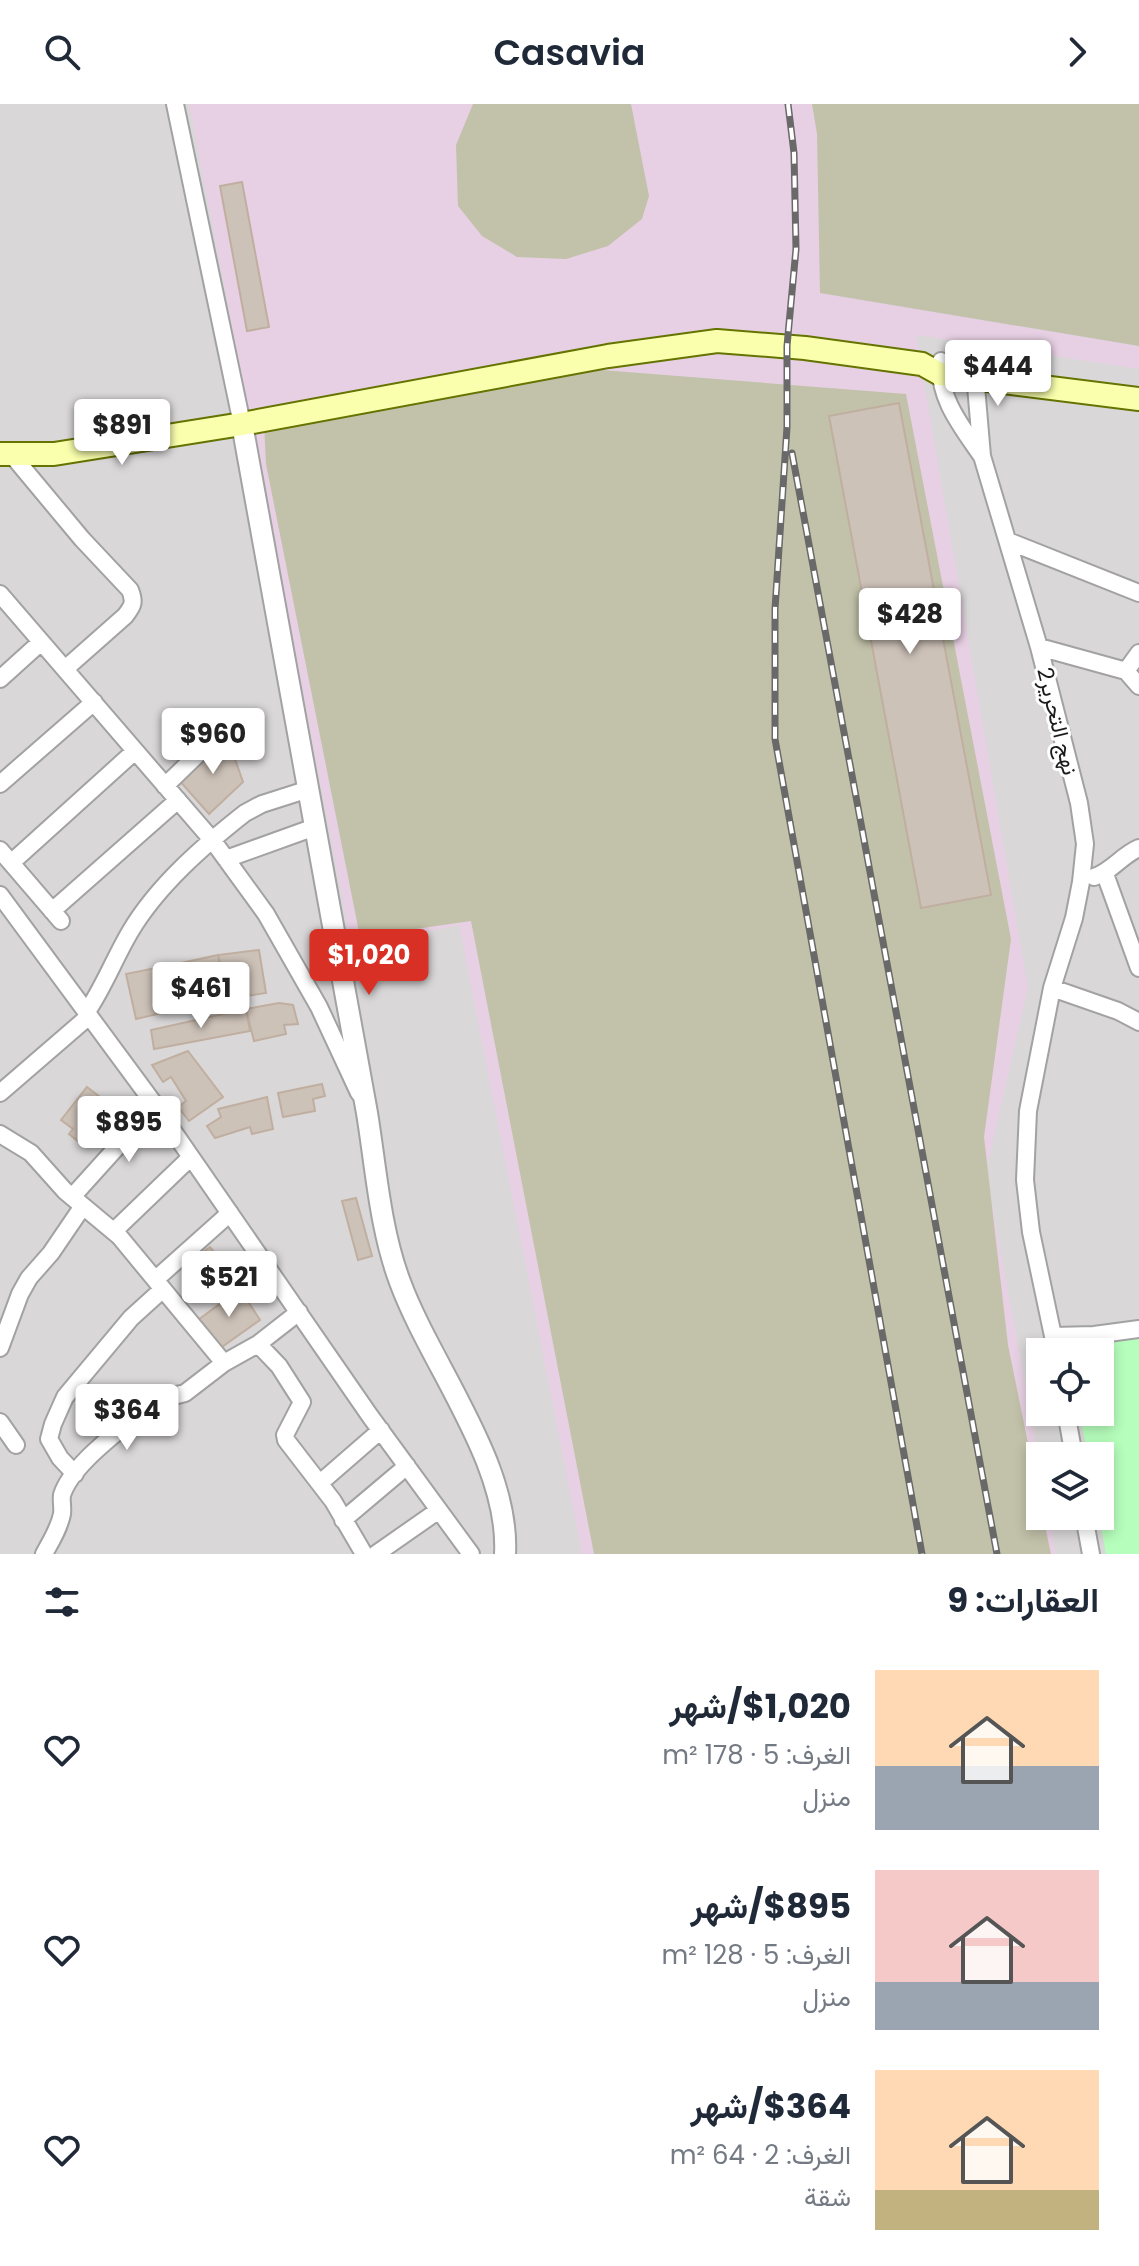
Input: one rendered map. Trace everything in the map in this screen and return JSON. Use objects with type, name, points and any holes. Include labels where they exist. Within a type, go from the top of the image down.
[{"type":"main road","points":[[6,454],[54,454],[242,424],[652,349],[717,341],[805,348],[1086,385],[1139,399]]},
{"type":"main road","points":[[1086,385],[1139,384]]},
{"type":"street","points":[[175,104],[242,424],[385,1224],[400,1282],[495,1480],[507,1527],[505,1554]]},
{"type":"street","name":"نهج التحرير2","points":[[933,366],[950,409],[982,456]]},
{"type":"street","name":"نهج التحرير2","points":[[974,370],[982,456],[1039,647],[1079,803],[1085,844],[1074,918],[1052,988],[1028,1111],[1025,1180],[1031,1232],[1053,1338]]},
{"type":"street","points":[[6,454],[130,590],[133,599],[133,606],[125,616],[65,669]]},
{"type":"street","points":[[1008,541],[1139,593]]},
{"type":"street","points":[[0,594],[213,841],[266,914],[319,1007],[367,1113]]},
{"type":"street","points":[[0,679],[41,642]]},
{"type":"street","points":[[1039,647],[1126,671],[1139,686]]},
{"type":"street","points":[[1126,671],[1139,653]]},
{"type":"street","points":[[0,784],[94,702]]},
{"type":"street","points":[[165,786],[229,724]]},
{"type":"street","points":[[135,751],[6,856],[57,916],[178,800]]},
{"type":"street","points":[[0,1093],[87,1015],[128,934],[153,898],[245,813],[262,804],[309,789]]},
{"type":"street","points":[[226,859],[315,827]]},
{"type":"street","points":[[1081,882],[1105,874],[1119,859],[1139,848]]},
{"type":"street","points":[[1105,874],[1139,968]]},
{"type":"street","points":[[0,895],[155,1105],[471,1554]]},
{"type":"street","points":[[1052,988],[1118,1011],[1139,1022]]},
{"type":"street","points":[[0,1348],[20,1294],[29,1278],[51,1253],[78,1201],[155,1105]]},
{"type":"street","points":[[0,1134],[31,1153],[78,1201],[114,1231],[224,1363]]},
{"type":"street","points":[[114,1231],[191,1157]]},
{"type":"street","points":[[75,1474],[60,1458],[49,1439],[65,1397],[159,1284],[230,1213]]},
{"type":"street","points":[[44,1554],[59,1526],[63,1509],[61,1497],[75,1474],[104,1445],[149,1405],[185,1393],[299,1312]]},
{"type":"street","points":[[1081,1338],[1139,1329]]},
{"type":"street","points":[[258,1344],[279,1366],[302,1402],[285,1435],[320,1483],[364,1554]]},
{"type":"street","points":[[1,1426],[16,1445]]},
{"type":"street","points":[[320,1483],[381,1430]]},
{"type":"street","points":[[343,1520],[407,1466]]},
{"type":"street","points":[[376,1554],[439,1510]]},
{"type":"street","points":[[1087,1530],[1091,1554]]},
{"type":"shaded area","points":[[0,104],[1139,104],[1139,1554],[0,1554]]},
{"type":"shaded area","points":[[189,104],[1139,104],[1139,369],[916,335],[1028,988],[986,1171],[1026,1389],[1026,1426],[1033,1426],[1036,1442],[1026,1442],[1026,1530],[1052,1530],[1056,1554],[582,1554],[459,925],[352,948]]},
{"type":"shaded area","points":[[473,104],[631,104],[649,196],[642,219],[608,246],[566,259],[517,257],[482,236],[458,206],[456,145]]},
{"type":"shaded area","points":[[812,104],[1139,104],[1139,346],[820,293],[817,134]]},
{"type":"shaded area","points":[[589,369],[906,394],[1011,939],[984,1137],[1008,1345],[1028,1442],[1026,1530],[1046,1530],[1051,1554],[594,1554],[471,921],[360,937],[266,464],[264,423]]},
{"type":"green space","points":[[1139,1337],[1139,1554],[1106,1554],[1102,1530],[1114,1530],[1114,1442],[1085,1442],[1082,1426],[1114,1426],[1114,1341]]},
{"type":"building","points":[[242,182],[269,327],[247,331],[220,186]]},
{"type":"building","points":[[899,403],[991,895],[921,908],[829,416]]},
{"type":"building","points":[[226,733],[243,782],[209,814],[178,779]]},
{"type":"building","points":[[259,950],[266,993],[227,999],[218,955]]},
{"type":"building","points":[[218,955],[227,999],[183,1008],[176,964]]},
{"type":"building","points":[[176,964],[183,1008],[136,1019],[126,974]]},
{"type":"building","points":[[279,1003],[293,1005],[298,1024],[284,1025],[286,1034],[254,1041],[246,1009]]},
{"type":"building","points":[[246,1009],[250,1031],[154,1049],[151,1030]]},
{"type":"building","points":[[188,1051],[223,1097],[189,1121],[178,1107],[186,1101],[171,1077],[163,1082],[152,1065]]},
{"type":"building","points":[[322,1084],[325,1096],[313,1099],[315,1111],[283,1117],[278,1093]]},
{"type":"building","points":[[87,1087],[109,1104],[79,1142],[69,1134],[73,1129],[61,1120]]},
{"type":"building","points":[[267,1097],[273,1129],[252,1134],[250,1127],[215,1138],[207,1126],[221,1117],[218,1109]]},
{"type":"building","points":[[356,1198],[372,1256],[358,1260],[342,1201]]},
{"type":"building","points":[[210,1247],[236,1280],[217,1296],[208,1285],[213,1279],[197,1256]]},
{"type":"building","points":[[240,1289],[260,1320],[219,1349],[198,1320]]},
{"type":"railway","points":[[788,104],[794,153],[796,249],[787,346],[787,427],[775,609],[775,739],[922,1554]]},
{"type":"railway","points":[[792,453],[997,1554]]}]
